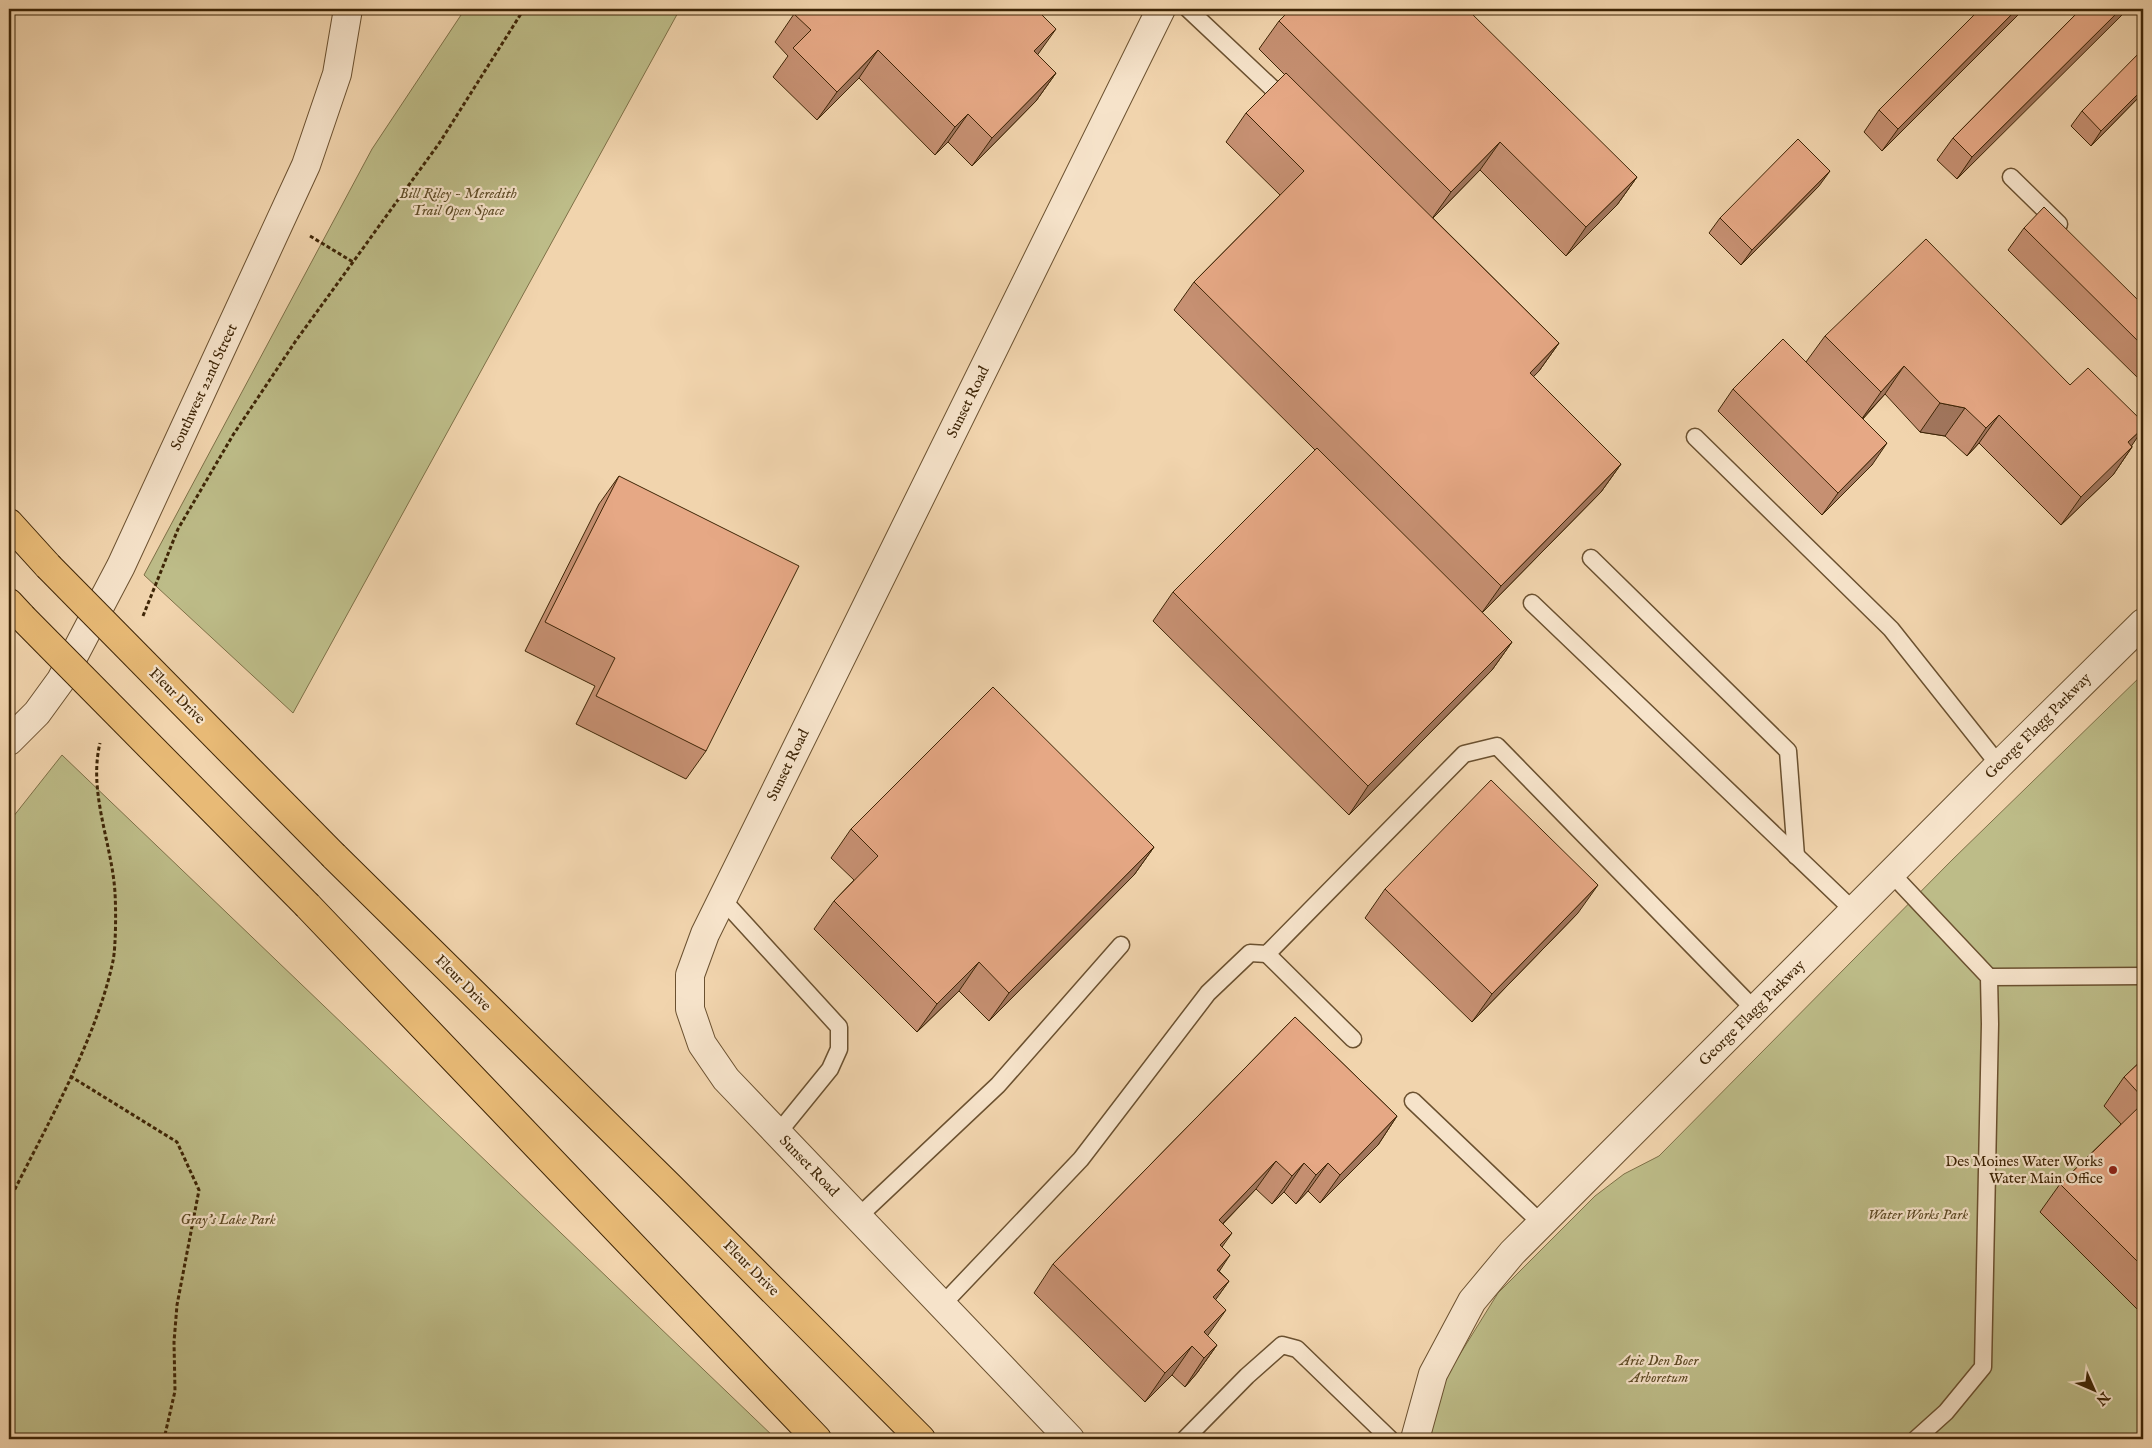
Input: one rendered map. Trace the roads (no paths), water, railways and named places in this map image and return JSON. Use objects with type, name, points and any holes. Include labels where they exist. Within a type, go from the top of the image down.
[{"type":"main road","name":"Fleur Drive","points":[[9,523],[48,566],[334,856],[663,1180],[921,1439]]},
{"type":"main road","points":[[16,610],[308,906],[817,1439]]},
{"type":"street","name":"Southwest 22nd Street","points":[[9,741],[38,713],[61,680],[121,566],[306,165],[337,74],[348,9]]},
{"type":"street","name":"Sunset Road","points":[[1070,1439],[726,1079],[702,1044],[690,1009],[690,975],[705,934],[722,899],[1161,9]]},
{"type":"street","name":"George Flagg Parkway","points":[[1416,1439],[1433,1374],[1472,1301],[1512,1253],[2143,623]]},
{"type":"lane","points":[[1188,9],[1298,113]]},
{"type":"lane","points":[[2011,177],[2067,232]]},
{"type":"lane","points":[[1695,437],[1891,629],[1999,765]]},
{"type":"lane","points":[[1591,558],[1788,751],[1796,856]]},
{"type":"lane","points":[[1532,603],[1854,911]]},
{"type":"lane","points":[[1267,954],[1464,754],[1497,746],[1755,1010]]},
{"type":"lane","points":[[1891,873],[1989,977],[1990,1024],[1983,1367],[1946,1412],[1916,1439]]},
{"type":"lane","points":[[722,899],[839,1028],[839,1049],[830,1069],[778,1133]]},
{"type":"lane","points":[[858,1217],[998,1085],[1121,945]]},
{"type":"lane","points":[[942,1305],[1081,1159],[1208,994],[1250,953],[1267,954],[1354,1039]]},
{"type":"lane","points":[[1989,977],[2143,976]]},
{"type":"lane","points":[[1413,1101],[1541,1223]]},
{"type":"lane","points":[[1185,1439],[1247,1376],[1282,1345],[1297,1349],[1390,1439]]},
{"type":"place","name":"Des Moines Water Works Water Main Office","points":[[2113,1170]]},
{"type":"park label","name":"Bill Riley - Meredith Trail Open Space","points":[[458,202]]},
{"type":"park label","name":"Water Works Park","points":[[1918,1214]]},
{"type":"park label","name":"Gray's Lake Park","points":[[228,1219]]},
{"type":"park label","name":"Arie Den Boer Arboretum","points":[[1659,1368]]}]
